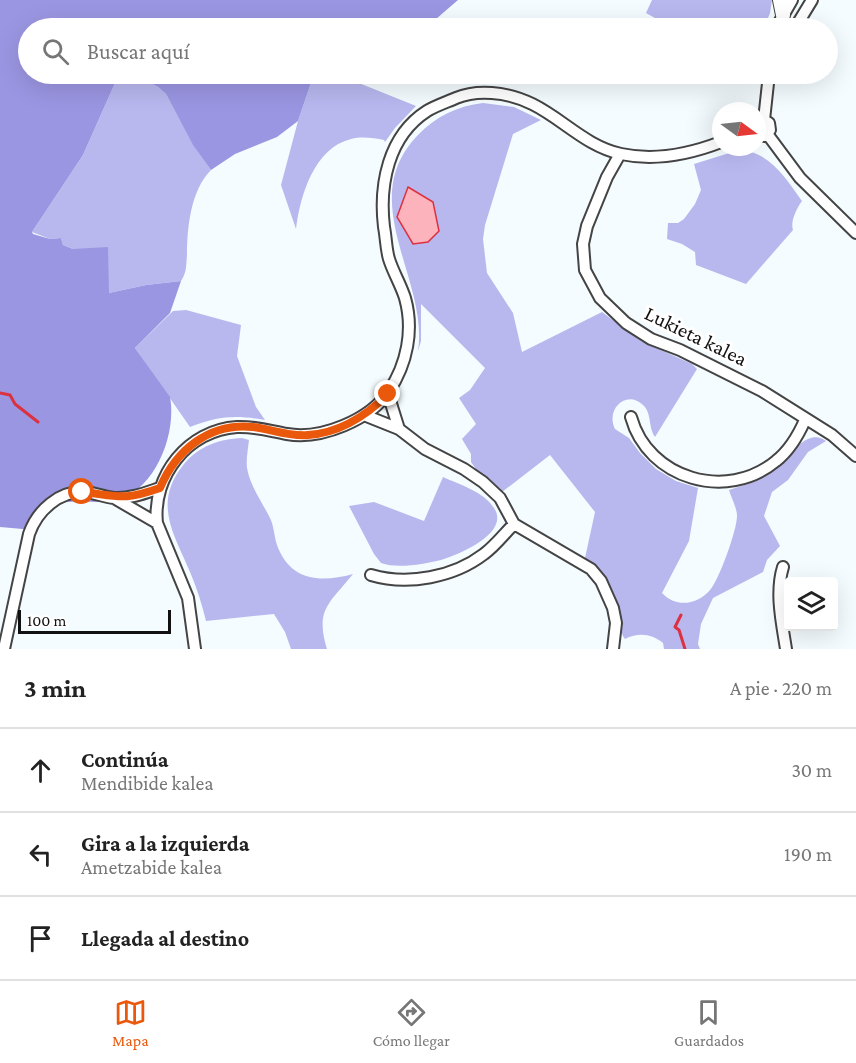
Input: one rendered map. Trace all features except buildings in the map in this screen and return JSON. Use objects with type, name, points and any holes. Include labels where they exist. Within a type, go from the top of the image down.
[{"type":"street","points":[[780,0],[783,15]]},
{"type":"street","points":[[781,18],[792,0]]},
{"type":"street","points":[[801,18],[813,0]]},
{"type":"street","points":[[764,102],[767,84]]},
{"type":"street","points":[[195,649],[188,598],[157,523],[156,513],[160,488],[171,465],[181,453],[205,435],[220,429],[250,427],[288,435],[306,435],[340,428],[364,415],[388,394],[400,374],[406,356],[408,317],[405,298],[388,258],[382,186],[394,150],[406,131],[427,111],[455,98],[473,93],[501,94],[520,98],[540,107],[578,134],[620,154],[645,157],[700,150],[712,145]]},
{"type":"street","points":[[766,140],[800,178],[856,233]]},
{"type":"street","name":"Lukieta kalea","points":[[606,149],[607,177]]},
{"type":"street","name":"Lukieta kalea","points":[[620,154],[607,177],[587,226],[583,244],[585,270],[600,298],[626,323],[651,339],[680,350],[762,391],[832,435],[856,456]]},
{"type":"street","points":[[388,394],[399,429]]},
{"type":"street","points":[[364,415],[399,429],[425,449],[464,469],[500,498],[514,524],[591,569],[601,581],[614,608],[616,623],[613,649]]},
{"type":"street","points":[[631,417],[634,427],[648,450],[658,460],[686,477],[718,482],[749,477],[776,461],[798,436],[805,420]]},
{"type":"street","points":[[4,649],[19,573],[33,524],[42,511],[65,495],[82,492],[114,498],[135,497],[160,488]]},
{"type":"street","points":[[114,498],[157,523]]},
{"type":"street","points":[[371,575],[395,579],[422,578],[448,573],[474,562],[514,524]]},
{"type":"street","points":[[783,567],[779,591],[786,649]]},
{"type":"shaded area","points":[[0,0],[458,0],[437,18],[18,18],[18,84],[115,84],[83,155],[32,232],[33,234],[50,239],[61,238],[63,245],[73,249],[108,247],[109,293],[146,285],[181,281],[170,313],[135,348],[170,397],[170,428],[160,460],[152,474],[141,486],[114,501],[67,502],[55,505],[34,530],[0,527]]},
{"type":"shaded area","points":[[652,0],[772,0],[768,18],[655,18],[646,13]]},
{"type":"shaded area","points":[[115,84],[152,84],[166,94],[193,144],[211,170],[204,178],[195,198],[188,233],[186,268],[181,281],[146,285],[109,293],[85,249],[73,249],[63,245],[61,238],[50,239],[32,232],[83,155]]},
{"type":"shaded area","points":[[152,84],[311,84],[298,121],[277,137],[235,154],[211,170],[193,145],[166,94]]},
{"type":"shaded area","points":[[311,84],[361,84],[416,106],[385,142],[372,138],[355,138],[338,144],[327,152],[318,163],[305,188],[296,229],[281,185]]},
{"type":"shaded area","points":[[483,103],[514,107],[541,120],[513,134],[485,225],[483,239],[487,273],[513,313],[522,352],[602,312],[641,341],[692,364],[697,369],[655,437],[646,408],[637,401],[624,400],[615,408],[613,415],[615,429],[629,438],[656,469],[676,481],[698,488],[689,541],[662,593],[680,603],[693,601],[705,595],[714,585],[731,543],[736,523],[736,510],[729,490],[765,476],[808,439],[818,437],[826,441],[808,452],[788,480],[772,492],[764,516],[780,546],[767,560],[763,572],[713,598],[701,624],[698,644],[700,649],[664,649],[663,643],[645,635],[635,635],[625,639],[621,630],[615,596],[602,575],[585,558],[595,512],[550,455],[502,492],[478,472],[471,462],[471,454],[462,439],[476,424],[459,398],[470,390],[485,368],[421,304],[421,341],[418,351],[419,324],[414,296],[398,241],[393,213],[393,186],[400,160],[425,128],[448,113]]},
{"type":"shaded area","points":[[720,156],[760,156],[776,167],[802,201],[793,219],[793,230],[746,284],[696,265],[695,252],[667,239],[668,223],[678,223],[684,219],[695,204],[701,190],[694,164]]},
{"type":"shaded area","points":[[408,187],[433,202],[439,231],[428,242],[413,244],[397,217]]},
{"type":"shaded area","points":[[186,310],[241,325],[237,356],[256,407],[265,420],[245,417],[227,418],[190,427],[135,348],[173,311]]},
{"type":"shaded area","points":[[242,438],[249,440],[247,465],[251,481],[271,521],[277,545],[290,566],[307,576],[318,578],[353,574],[326,608],[323,625],[327,649],[291,649],[285,632],[274,614],[206,621],[195,584],[169,518],[169,492],[174,478],[196,452],[217,442]]},
{"type":"shaded area","points":[[443,477],[484,497],[494,508],[497,517],[495,526],[480,542],[441,560],[403,566],[381,563],[349,506],[374,502],[424,521]]},
{"type":"waterway","points":[[0,393],[10,395],[15,404],[38,422]]},
{"type":"waterway","points":[[681,615],[675,627],[679,630],[685,649]]},
{"type":"route","points":[[82,492],[114,498],[135,497],[160,488],[171,465],[181,453],[205,435],[234,427],[264,429],[288,435],[322,433],[340,428],[364,415],[388,394]]}]
